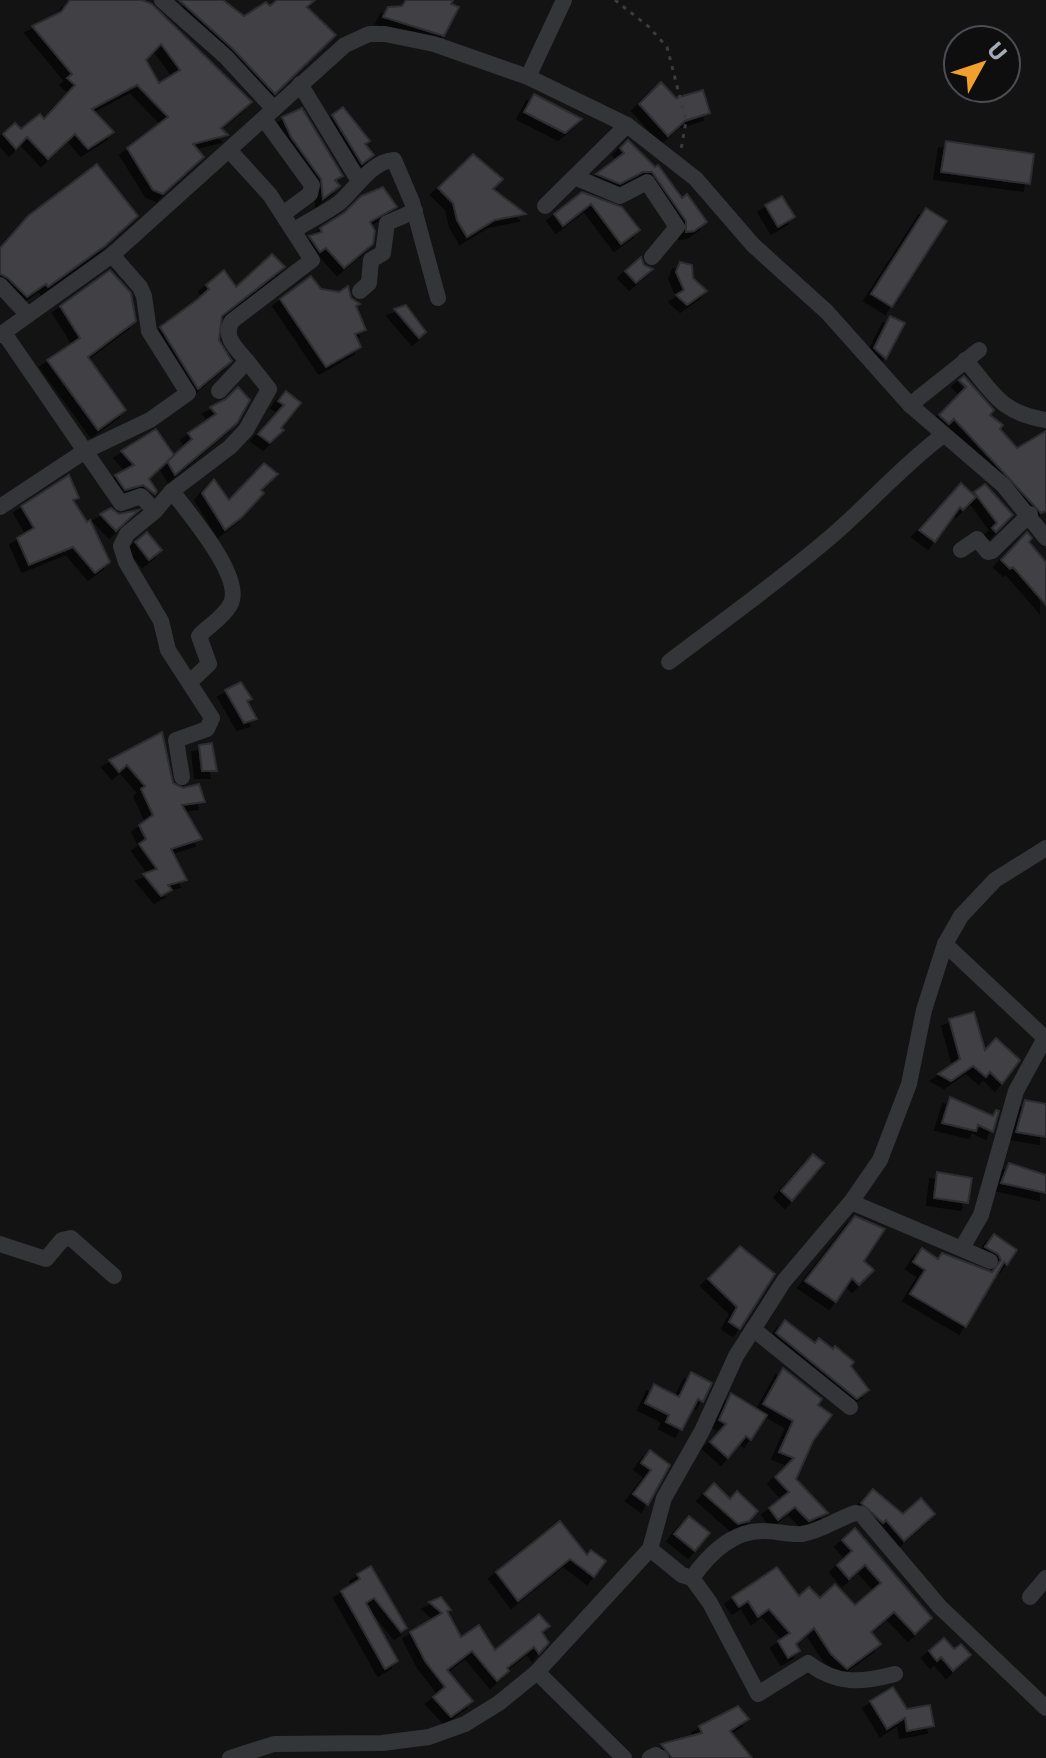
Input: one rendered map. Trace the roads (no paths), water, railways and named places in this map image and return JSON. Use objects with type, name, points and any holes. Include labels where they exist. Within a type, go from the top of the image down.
[{"type":"street","points":[[162,0],[226,57],[269,114],[312,185],[310,194],[283,214]]},
{"type":"street","points":[[528,77],[564,0]]},
{"type":"street","points":[[155,511],[144,496],[121,503],[2,334],[112,255],[345,45],[369,34],[424,41],[528,77],[627,125],[678,162],[753,245],[827,312],[910,405],[942,436],[1003,485],[1030,514],[1046,538]]},
{"type":"street","points":[[300,84],[359,181]]},
{"type":"street","points":[[545,206],[577,178],[627,125]]},
{"type":"street","points":[[182,777],[176,740],[207,729],[212,723],[191,681],[168,650],[161,621],[121,551],[127,534],[155,511],[172,491],[230,447],[267,397],[269,386],[228,337],[228,327],[311,263],[312,258],[283,214],[230,151]]},
{"type":"street","points":[[294,230],[337,204],[359,181],[388,160],[394,160],[415,211],[438,298]]},
{"type":"street","points":[[577,178],[620,196],[647,182],[677,230],[652,257]]},
{"type":"street","points":[[360,291],[369,283],[371,260],[383,253],[387,223],[415,211]]},
{"type":"street","points":[[0,507],[85,451],[150,420],[188,393],[149,331],[140,287],[112,255]]},
{"type":"street","points":[[0,285],[28,315]]},
{"type":"street","points":[[910,405],[979,350]]},
{"type":"street","points":[[965,360],[1002,406],[1021,415],[1046,420]]},
{"type":"street","points":[[219,391],[247,361]]},
{"type":"street","points":[[669,662],[838,531],[914,457],[942,436]]},
{"type":"street","points":[[172,491],[226,568],[234,590],[230,607],[199,636],[209,664],[191,681]]},
{"type":"street","points":[[961,550],[977,539],[988,552],[992,551],[1030,514]]},
{"type":"street","points":[[230,1758],[274,1744],[382,1743],[429,1737],[465,1724],[499,1703],[537,1672],[650,1549],[664,1498],[753,1329],[784,1281],[851,1202],[880,1160],[897,1119],[945,944],[961,916],[995,880],[1046,848]]},
{"type":"street","points":[[945,944],[1045,1039],[1016,1091],[981,1215],[962,1248]]},
{"type":"street","points":[[851,1202],[990,1261]]},
{"type":"street","points":[[0,1244],[46,1259],[62,1240],[71,1238],[114,1276]]},
{"type":"street","points":[[753,1329],[850,1407]]},
{"type":"street","points":[[692,1578],[703,1562],[730,1539],[746,1532],[797,1535],[814,1532],[855,1513],[861,1514],[940,1607],[1046,1708]]},
{"type":"street","points":[[650,1549],[682,1575],[692,1578],[710,1603],[758,1694],[808,1663],[818,1673],[857,1683],[895,1674]]},
{"type":"street","points":[[1030,1597],[1046,1578]]},
{"type":"street","points":[[537,1672],[624,1758]]},
{"type":"street","points":[[650,1758],[656,1755],[661,1758]]}]
